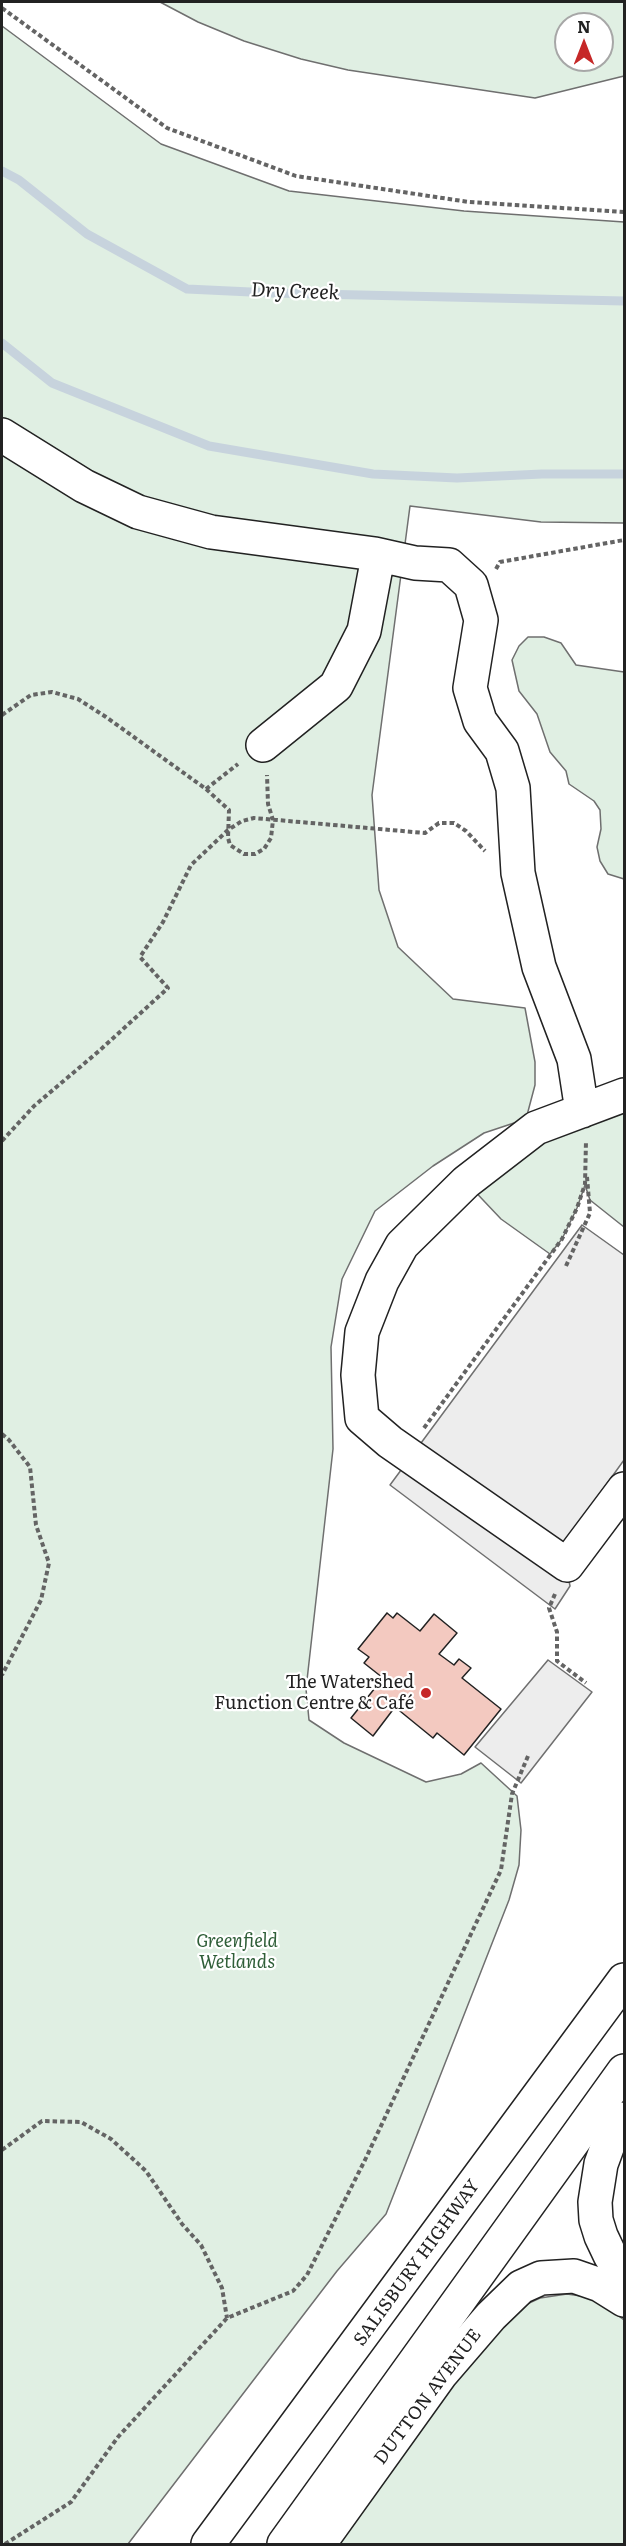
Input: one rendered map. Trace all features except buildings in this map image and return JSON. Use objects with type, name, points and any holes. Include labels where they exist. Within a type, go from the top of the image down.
[{"type":"main road","points":[[2,435],[84,486],[138,512],[211,532],[375,554],[415,563],[449,565],[471,585],[481,620],[470,688],[480,721],[502,751],[513,788],[518,873],[539,967],[574,1059],[582,1111]]},
{"type":"main road","points":[[263,745],[336,686],[364,631],[377,562],[375,554]]},
{"type":"main road","points":[[624,1095],[536,1128],[466,1182],[402,1245],[382,1281],[362,1332],[358,1375],[362,1418],[406,1453],[567,1565],[624,1489]]},
{"type":"main road","name":"SALISBURY HIGHWAY","points":[[208,2544],[624,1980]]},
{"type":"main road","points":[[297,2540],[624,2071]]},
{"type":"main road","points":[[624,2119],[608,2145],[601,2164],[595,2202],[596,2220],[602,2236],[610,2255],[624,2276]]},
{"type":"main road","name":"DUTTON AVENUE","points":[[297,2540],[491,2316],[521,2287],[542,2278],[574,2276],[600,2285],[624,2300]]},
{"type":"path","points":[[2,8],[166,128],[296,176],[469,202],[624,213]]},
{"type":"path","points":[[493,572],[500,562],[624,540]]},
{"type":"path","points":[[2,715],[32,695],[52,692],[78,699],[206,789],[229,810],[230,845],[244,854],[255,854],[264,849],[271,838],[275,820],[268,804],[263,745],[206,789]]},
{"type":"path","points":[[2,1141],[34,1106],[99,1052],[168,988],[140,957],[163,922],[191,865],[228,830],[242,821],[254,818],[425,833],[440,823],[454,823],[466,831],[478,847],[518,873]]},
{"type":"path","points":[[566,1266],[590,1213],[582,1111]]},
{"type":"path","points":[[406,1453],[562,1239],[577,1208],[585,1184],[586,1163]]},
{"type":"path","points":[[2,1434],[30,1467],[36,1525],[49,1563],[41,1600],[2,1675]]},
{"type":"path","points":[[567,1565],[549,1608],[556,1632],[557,1661],[586,1683]]},
{"type":"path","points":[[5,2544],[71,2502],[118,2437],[227,2318],[293,2291],[307,2275],[365,2160],[501,1870],[513,1794],[528,1756]]},
{"type":"path","points":[[2,2150],[42,2121],[81,2122],[111,2139],[146,2171],[182,2224],[201,2245],[222,2288],[227,2318]]},
{"type":"green space","points":[[160,2],[624,2],[624,76],[535,98],[348,70],[301,59],[244,41],[198,22]]},
{"type":"green space","name":"Greenfield Wetlands","points":[[2,26],[161,144],[289,191],[464,211],[624,222],[624,523],[541,522],[410,506],[372,795],[379,890],[398,947],[453,999],[525,1008],[535,1062],[535,1085],[526,1119],[484,1133],[433,1166],[375,1211],[342,1279],[331,1347],[333,1449],[306,1689],[309,1720],[344,1743],[426,1782],[461,1774],[481,1763],[517,1796],[521,1830],[519,1865],[509,1900],[386,2214],[337,2271],[128,2544],[2,2544]]},
{"type":"green space","points":[[528,637],[544,637],[561,643],[576,665],[624,672],[624,879],[608,874],[600,861],[597,847],[601,829],[600,810],[594,801],[569,784],[566,771],[550,752],[537,714],[519,691],[512,660],[519,646]]},
{"type":"green space","points":[[624,1095],[624,1227],[590,1200],[585,1185],[562,1239],[550,1254],[501,1219],[466,1182]]},
{"type":"green space","points":[[567,2294],[595,2298],[624,2320],[624,2544],[329,2544],[452,2370],[514,2310],[540,2298]]},
{"type":"shaded area","points":[[582,1225],[624,1255],[624,1460],[562,1546],[570,1586],[555,1609],[390,1485]]},
{"type":"shaded area","points":[[548,1660],[592,1692],[521,1783],[475,1747]]},
{"type":"waterway","name":"Dry Creek","points":[[2,171],[19,180],[87,234],[187,289],[624,301]]},
{"type":"waterway","name":"Dry Creek","points":[[2,343],[52,383],[209,446],[373,474],[457,478],[542,474],[624,474]]},
{"type":"place","name":"The Watershed Function Centre & Café","points":[[426,1693]]}]
